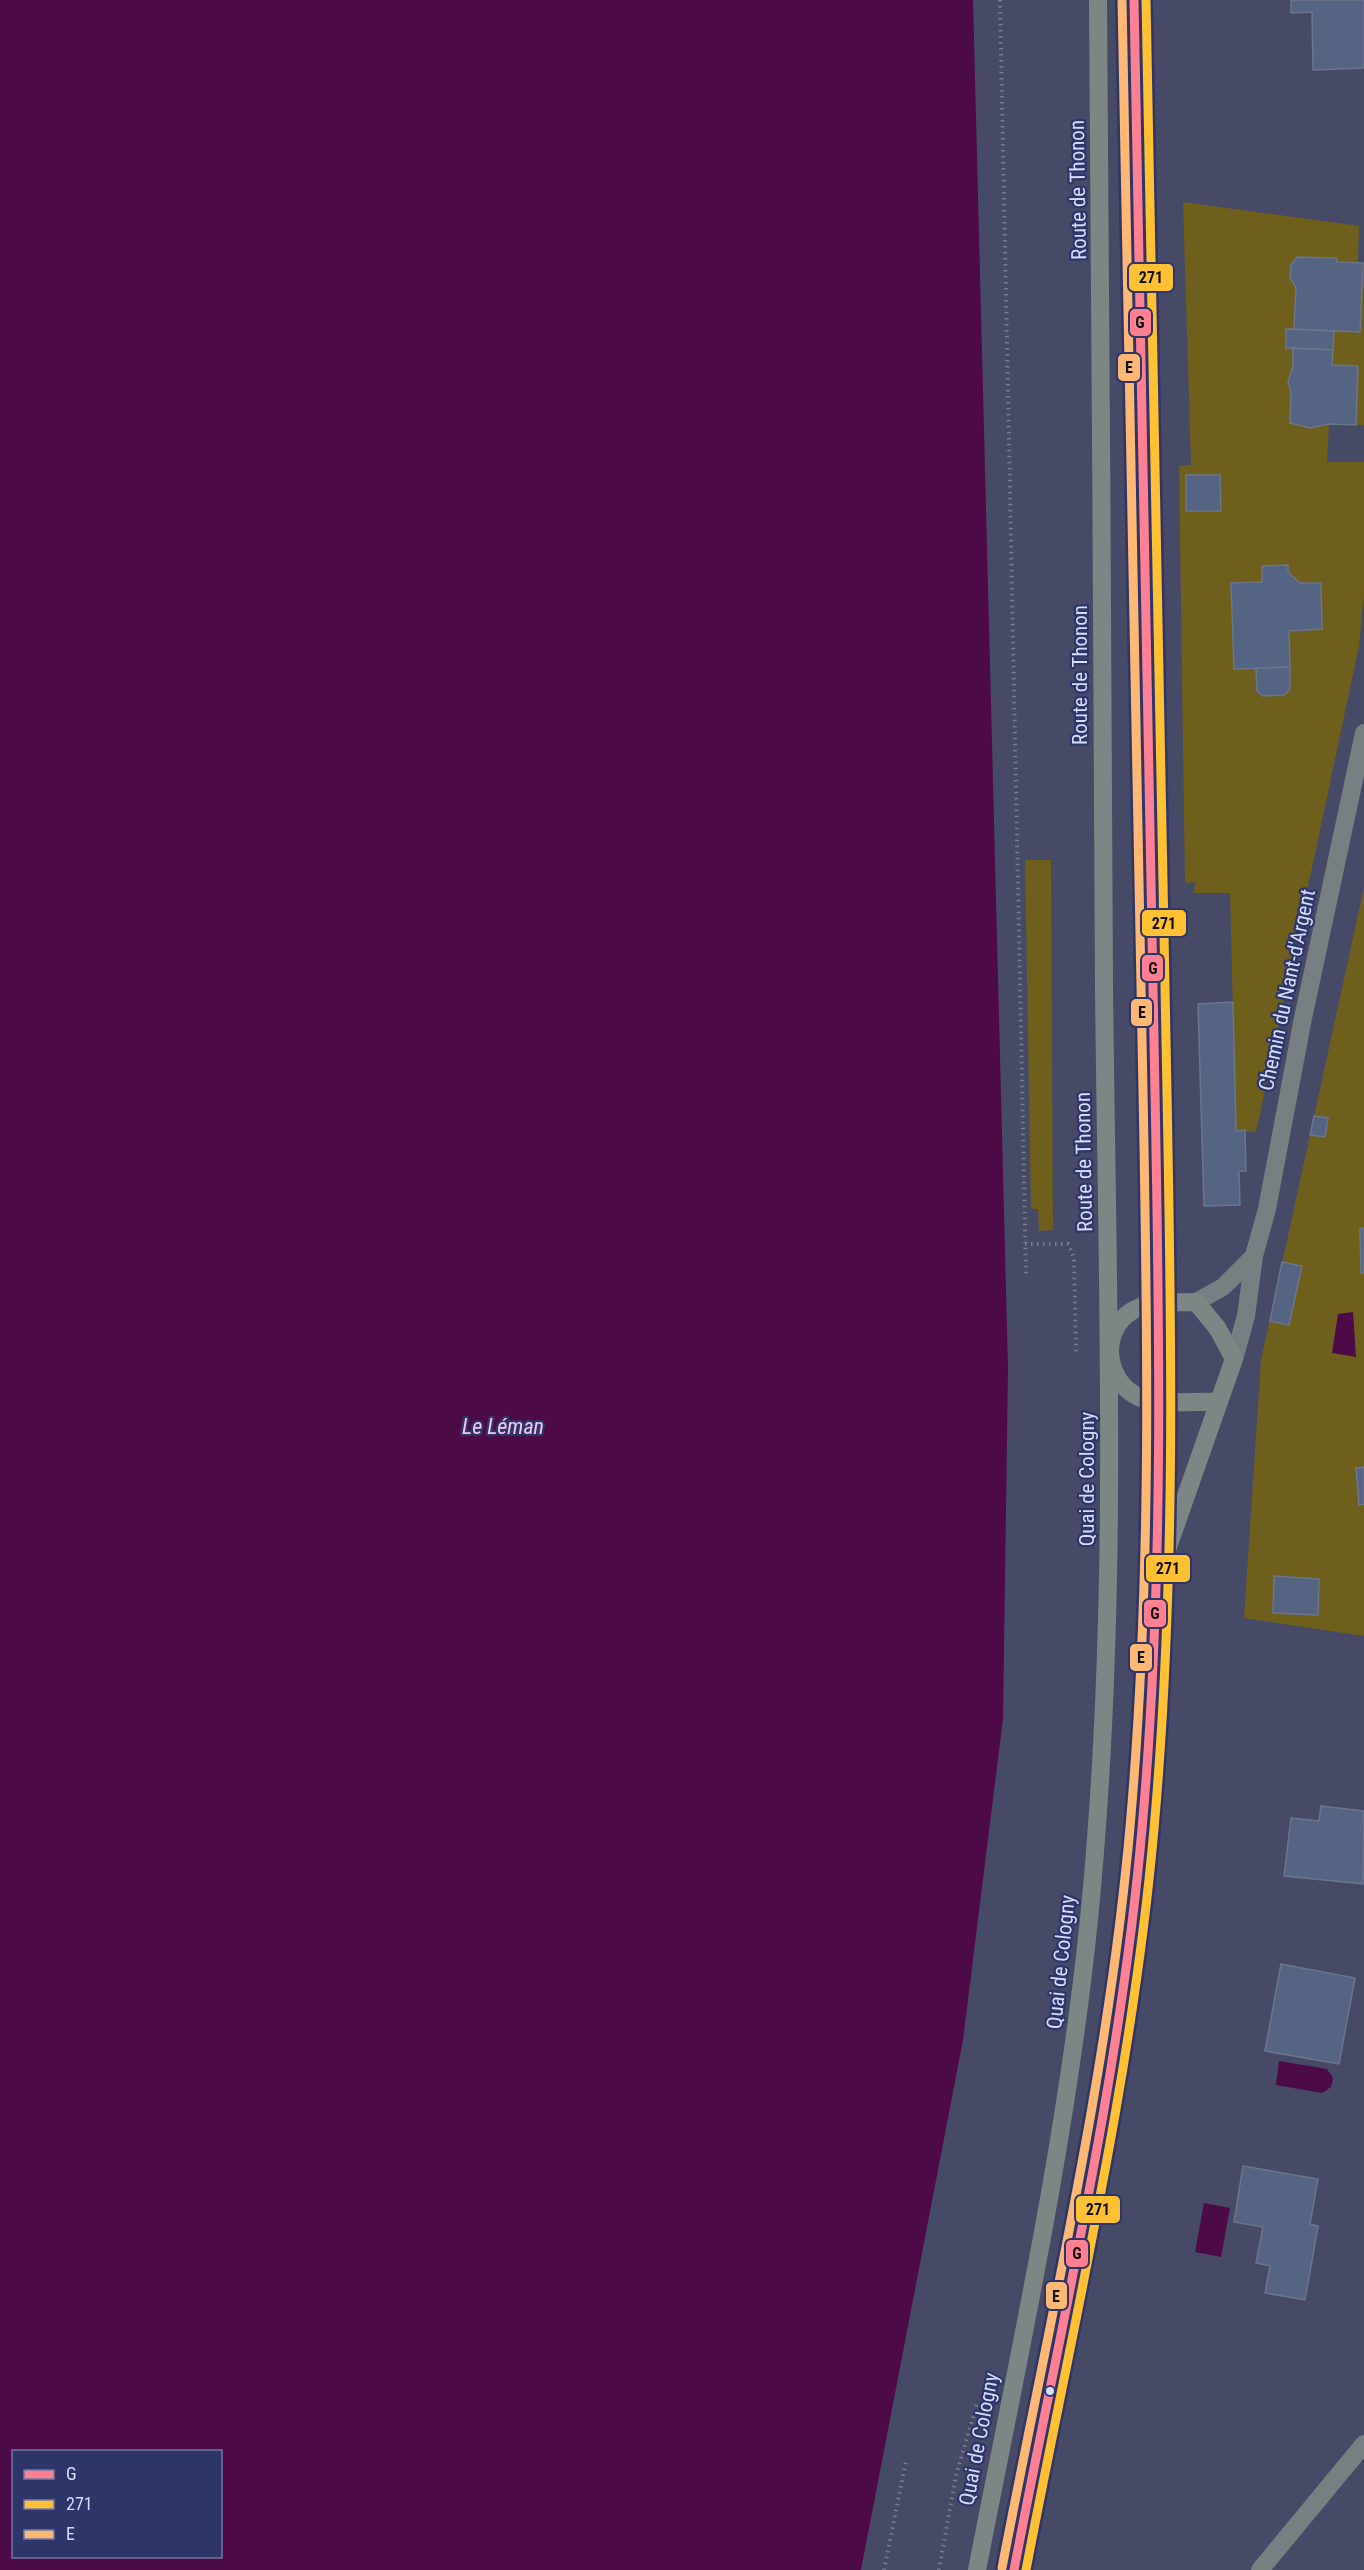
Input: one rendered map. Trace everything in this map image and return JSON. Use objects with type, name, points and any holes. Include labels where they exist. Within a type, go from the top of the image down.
[{"type":"main road","name":"Route de Thonon","points":[[1098,0],[1103,303],[1103,889],[1109,1351]]},
{"type":"main road","points":[[1014,2570],[1103,2109],[1122,1992],[1141,1842],[1157,1579],[1159,1303],[1134,0]]},
{"type":"main road","points":[[1157,1579],[1219,1402],[1234,1359],[1218,1329],[1196,1302],[1144,1305],[1125,1317],[1112,1336],[1109,1351],[1112,1367],[1119,1381],[1130,1392],[1144,1399],[1160,1401],[1219,1402]]},
{"type":"main road","name":"Quai de Cologny","points":[[977,2570],[1056,2160],[1075,2040],[1089,1918],[1106,1647],[1110,1499],[1109,1351]]},
{"type":"street","name":"Chemin du Nant-d'Argent","points":[[1234,1359],[1246,1316],[1254,1256],[1267,1209],[1296,1052],[1364,734]]},
{"type":"street","name":"Chemin du Nant-d'Argent","points":[[1196,1302],[1223,1287],[1254,1256]]},
{"type":"street","points":[[1260,2570],[1364,2444]]},
{"type":"path","points":[[1000,0],[1026,1277]]},
{"type":"path","points":[[1025,1244],[1068,1244],[1074,1258],[1076,1359]]},
{"type":"path","name":"Quai de Cologny","points":[[939,2570],[956,2475],[980,2394]]},
{"type":"path","points":[[884,2570],[906,2461]]},
{"type":"shaded area","points":[[1183,202],[1359,226],[1358,262],[1364,263],[1364,425],[1329,424],[1327,462],[1364,462],[1364,594],[1359,646],[1256,1132],[1236,1131],[1230,893],[1194,893],[1195,882],[1185,883],[1179,466],[1191,465]]},
{"type":"shaded area","points":[[1025,860],[1051,860],[1053,1230],[1039,1231],[1038,1209],[1031,1209]]},
{"type":"shaded area","points":[[1364,887],[1364,1636],[1244,1618],[1261,1360]]},
{"type":"water","name":"Le Léman","points":[[0,0],[973,0],[1008,1369],[1003,1719],[963,2040],[861,2570],[0,2570]]},
{"type":"water","points":[[1353,1312],[1356,1357],[1332,1353],[1338,1314]]},
{"type":"water","points":[[1279,2061],[1327,2069],[1333,2078],[1331,2087],[1322,2093],[1276,2085]]},
{"type":"water","points":[[1204,2203],[1230,2208],[1221,2257],[1195,2252]]},
{"type":"building","points":[[1291,0],[1364,0],[1364,68],[1313,70],[1312,12],[1291,13]]},
{"type":"building","points":[[1297,257],[1337,258],[1337,262],[1363,263],[1360,332],[1294,329],[1296,288],[1290,277],[1291,265]]},
{"type":"building","points":[[1286,329],[1334,331],[1333,350],[1286,348]]},
{"type":"building","points":[[1293,348],[1333,350],[1332,365],[1358,366],[1356,425],[1329,424],[1310,428],[1290,423],[1291,392],[1288,382],[1293,366]]},
{"type":"building","points":[[1186,475],[1220,475],[1221,511],[1186,511]]},
{"type":"building","points":[[1288,565],[1288,572],[1300,583],[1321,583],[1322,629],[1289,631],[1290,667],[1234,669],[1231,583],[1262,582],[1262,566]]},
{"type":"building","points":[[1290,667],[1290,689],[1284,695],[1263,696],[1257,691],[1256,668]]},
{"type":"building","points":[[1233,1002],[1236,1131],[1245,1130],[1246,1171],[1239,1171],[1240,1205],[1204,1206],[1198,1004]]},
{"type":"building","points":[[1314,1116],[1328,1118],[1325,1137],[1310,1135]]},
{"type":"building","points":[[1360,1228],[1364,1228],[1364,1273],[1361,1273]]},
{"type":"building","points":[[1282,1262],[1302,1266],[1289,1325],[1270,1321]]},
{"type":"building","points":[[1364,1467],[1364,1504],[1359,1505],[1356,1468]]},
{"type":"building","points":[[1274,1576],[1319,1579],[1318,1615],[1273,1613]]},
{"type":"building","points":[[1321,1806],[1364,1811],[1363,1884],[1284,1876],[1291,1818],[1319,1821]]},
{"type":"building","points":[[1281,1964],[1355,1978],[1339,2064],[1265,2051]]},
{"type":"building","points":[[1243,2166],[1318,2179],[1310,2224],[1318,2226],[1305,2300],[1265,2293],[1270,2266],[1256,2263],[1263,2227],[1234,2222]]},
{"type":"transit line","name":"E","points":[[1002,2568],[1075,2199],[1107,2013],[1130,1827],[1143,1617],[1146,1512],[1146,1301],[1122,0]]},
{"type":"transit line","name":"G","points":[[1014,2570],[1087,2201],[1119,2015],[1142,1829],[1155,1619],[1159,1408],[1158,1302],[1134,0]]},
{"type":"transit line","name":"271","points":[[1026,2570],[1099,2201],[1131,2015],[1154,1829],[1167,1619],[1171,1408],[1170,1302],[1146,0]]}]
